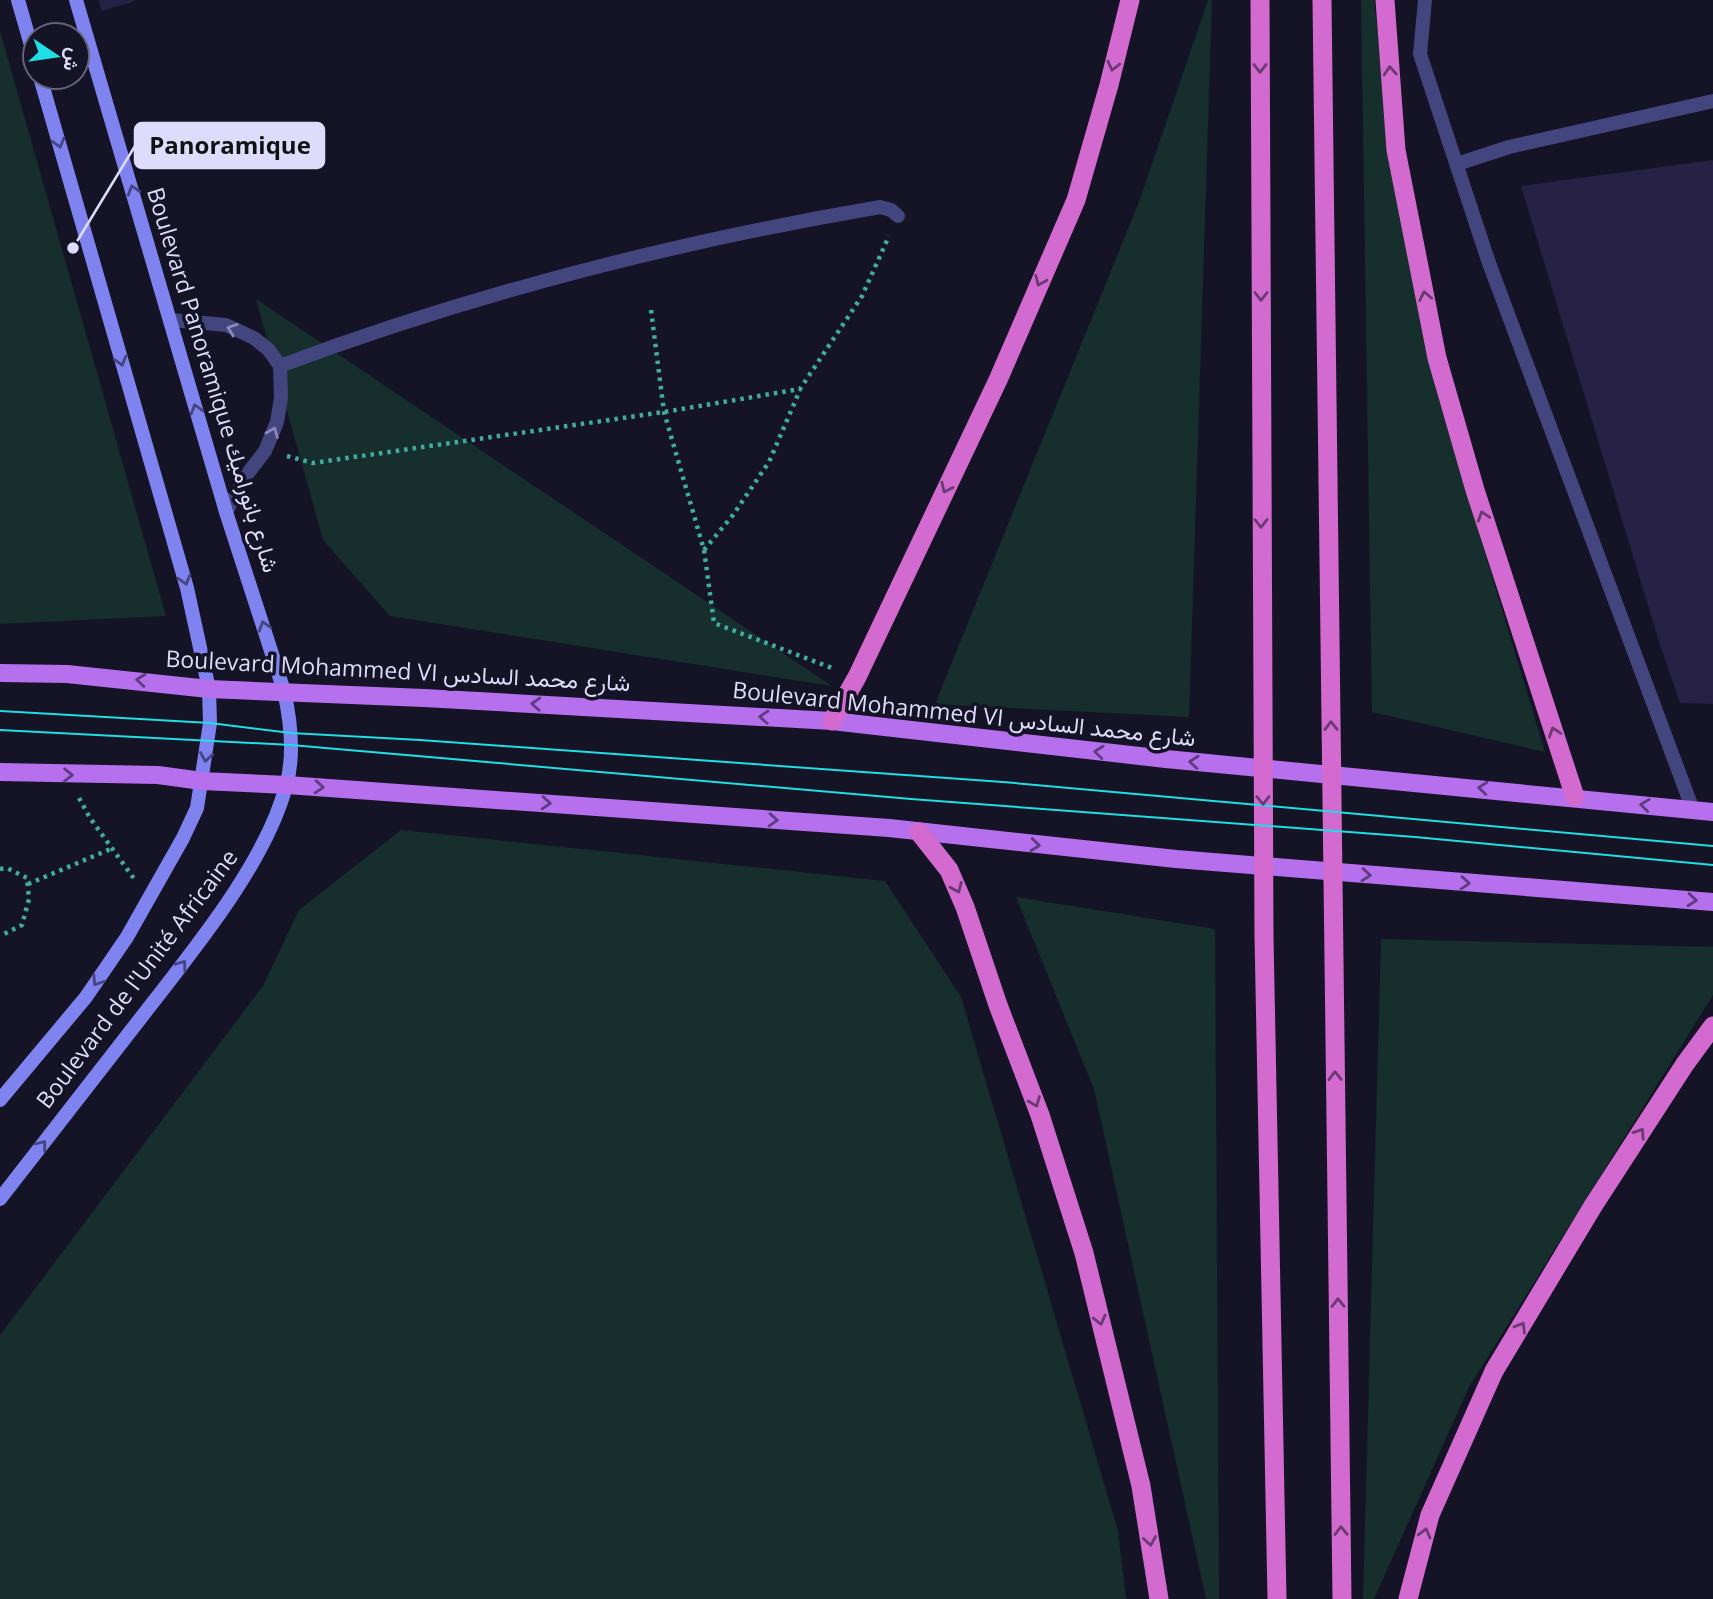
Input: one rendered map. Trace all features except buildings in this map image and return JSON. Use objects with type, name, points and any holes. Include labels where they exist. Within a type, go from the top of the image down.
[{"type":"highway","points":[[832,721],[857,677],[998,380],[1076,200],[1130,0]]},
{"type":"highway","points":[[1260,0],[1264,922],[1276,1599]]},
{"type":"highway","points":[[1322,0],[1342,1599]]},
{"type":"highway","points":[[1385,0],[1396,150],[1437,358],[1475,490],[1575,797]]},
{"type":"highway","points":[[919,832],[949,870],[965,906],[998,1005],[1040,1115],[1084,1253],[1141,1486],[1158,1599]]},
{"type":"highway","points":[[1408,1599],[1430,1515],[1494,1371],[1593,1206],[1685,1063],[1713,1026]]},
{"type":"main road","points":[[18,0],[24,21]]},
{"type":"main road","name":"Boulevard Panoramique شارع بانوراميك","points":[[76,0],[226,512],[284,691]]},
{"type":"main road","points":[[44,91],[187,588],[209,689]]},
{"type":"main road","name":"Boulevard Mohammed VI شارع محمد السادس","points":[[0,673],[67,674],[209,689],[832,721],[1166,759],[1713,812]]},
{"type":"main road","name":"Boulevard de l'Unité Africaine","points":[[0,1100],[86,998],[127,937],[197,808],[210,723],[209,689]]},
{"type":"main road","name":"Boulevard de l'Unité Africaine","points":[[0,1199],[209,927],[253,863],[287,785],[291,745],[289,713],[284,691]]},
{"type":"main road","points":[[0,772],[158,775],[202,781],[889,828],[1176,859],[1713,902]]},
{"type":"street","points":[[1425,0],[1420,54],[1489,263],[1693,810]]},
{"type":"street","points":[[1457,164],[1509,148],[1713,101]]},
{"type":"street","points":[[280,366],[460,303],[724,236],[880,207],[891,210],[898,216]]},
{"type":"street","points":[[171,320],[226,325],[254,338],[280,366],[281,398],[277,422],[265,451],[248,473],[226,512]]},
{"type":"path","points":[[704,550],[733,515],[769,463],[800,389],[862,296],[898,216]]},
{"type":"path","points":[[651,310],[664,412],[704,550],[714,623],[857,677]]},
{"type":"path","points":[[265,451],[313,463],[664,412],[800,389]]},
{"type":"path","points":[[67,775],[90,818],[149,897]]},
{"type":"path","points":[[28,884],[113,848]]},
{"type":"path","points":[[0,869],[7,868],[27,878],[29,899],[22,925],[0,936]]},
{"type":"green space","points":[[1208,0],[1212,0],[1189,717],[935,704],[1139,202]]},
{"type":"green space","points":[[1361,0],[1374,0],[1383,80],[1434,384],[1545,752],[1372,712]]},
{"type":"green space","points":[[0,31],[166,616],[0,624]]},
{"type":"green space","points":[[256,299],[832,686],[390,616],[323,540]]},
{"type":"green space","points":[[401,830],[885,881],[961,997],[1118,1531],[1126,1599],[0,1599],[0,1335],[263,986],[299,910]]},
{"type":"green space","points":[[1016,897],[1215,929],[1219,1599],[1206,1599],[1094,1089]]},
{"type":"green space","points":[[1381,939],[1713,947],[1713,995],[1469,1387],[1374,1599],[1363,1599]]},
{"type":"tram line","points":[[0,711],[210,723],[291,733],[1003,782],[1713,846]]},
{"type":"tram line","points":[[0,730],[291,745],[911,799],[1415,837],[1713,865]]},
{"type":"place","name":"Panoramique","points":[[73,248]]}]
